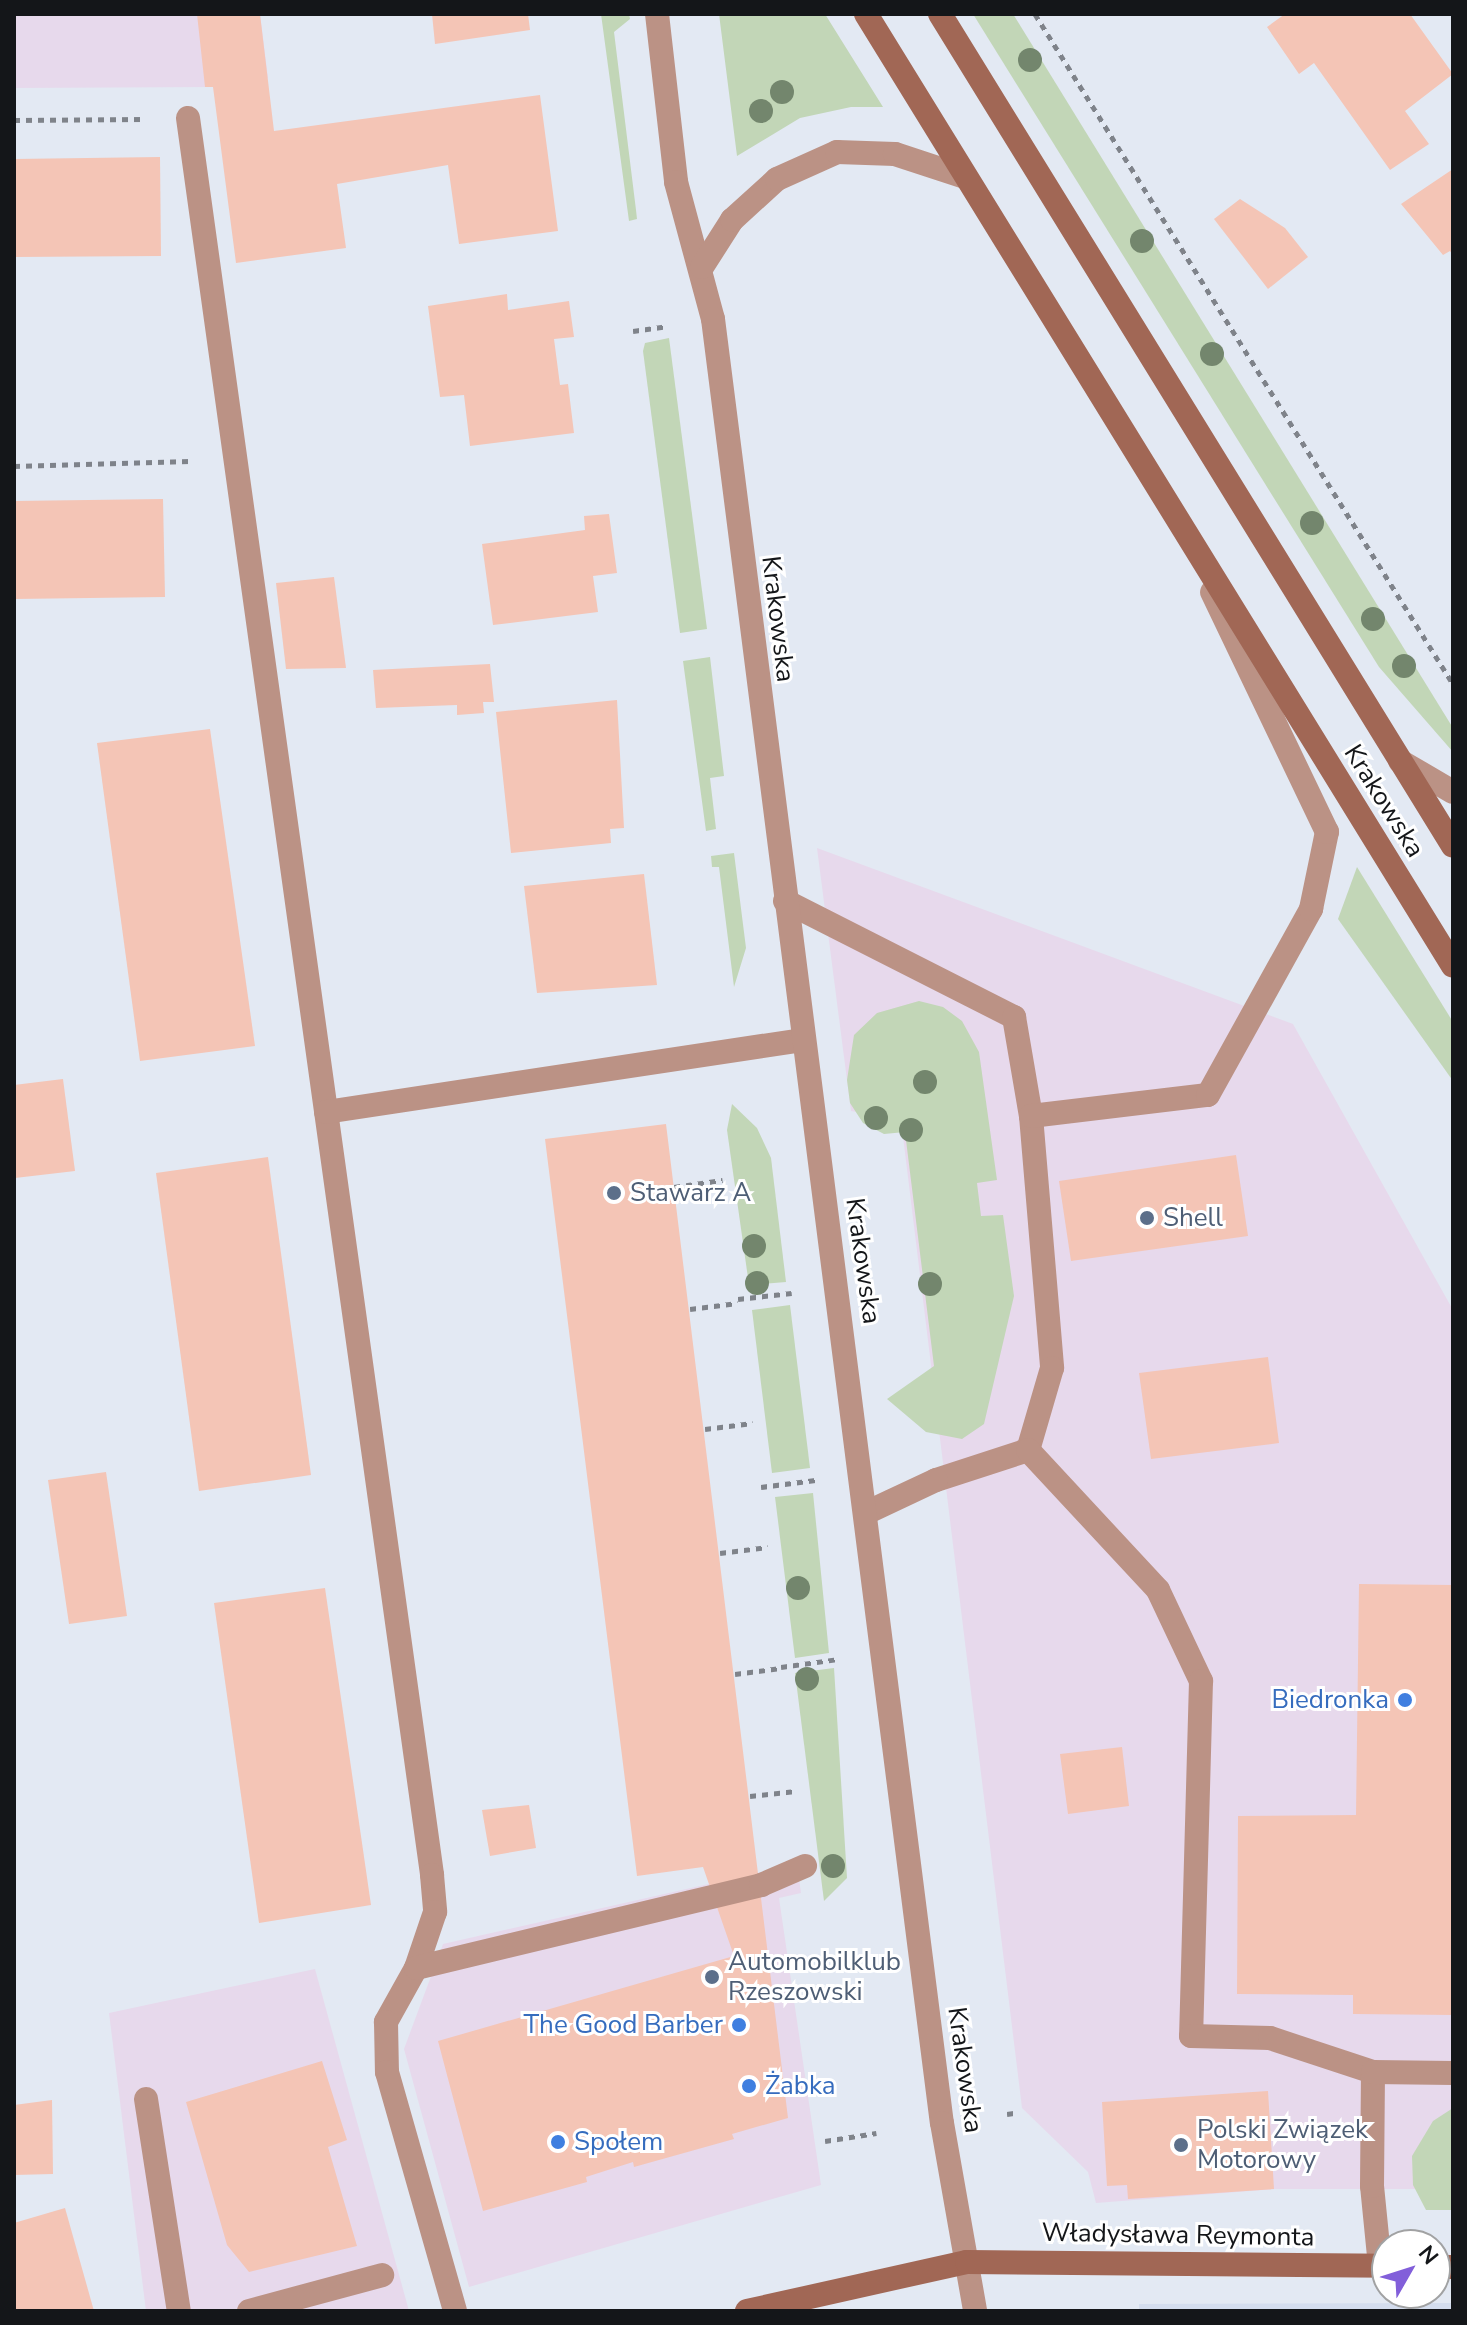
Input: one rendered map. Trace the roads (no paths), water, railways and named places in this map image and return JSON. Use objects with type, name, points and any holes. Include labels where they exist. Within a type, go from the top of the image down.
[{"type":"main road","name":"Krakowska","points":[[866,14],[1453,966]]},
{"type":"main road","name":"Krakowska","points":[[940,14],[1453,846]]},
{"type":"main road","name":"Władysława Reymonta","points":[[747,2311],[967,2262],[1371,2266]]},
{"type":"street","name":"Krakowska","points":[[657,14],[676,182],[702,267],[868,1512],[942,2123],[975,2311]]},
{"type":"street","points":[[188,118],[432,1875],[435,1912],[416,1968],[386,2022],[387,2072],[455,2311]]},
{"type":"street","points":[[702,267],[732,220],[777,179],[837,152],[895,154],[965,177]]},
{"type":"street","points":[[1031,1116],[1208,1095],[1311,909],[1327,832],[1178,521]]},
{"type":"street","points":[[1400,761],[1453,792]]},
{"type":"street","points":[[785,901],[1014,1017],[1031,1116],[1052,1368],[1028,1450]]},
{"type":"street","points":[[326,1112],[804,1040]]},
{"type":"street","points":[[868,1512],[936,1480],[1028,1450]]},
{"type":"street","points":[[1028,1450],[1158,1590],[1201,1681],[1191,2036],[1270,2038],[1373,2072],[1453,2073]]},
{"type":"street","points":[[416,1968],[761,1885],[805,1866]]},
{"type":"street","points":[[1373,2072],[1372,2186],[1378,2229]]},
{"type":"street","points":[[146,2099],[179,2311]]},
{"type":"street","points":[[249,2311],[382,2275]]},
{"type":"place","name":"Stawarz A","points":[[614,1193]]},
{"type":"place","name":"Shell","points":[[1147,1218]]},
{"type":"place","name":"Biedronka","points":[[1405,1700]]},
{"type":"place","name":"Automobilklub Rzeszowski","points":[[712,1977]]},
{"type":"place","name":"The Good Barber","points":[[739,2025]]},
{"type":"place","name":"Żabka","points":[[749,2086]]},
{"type":"place","name":"Społem","points":[[558,2142]]},
{"type":"place","name":"Polski Związek Motorowy","points":[[1181,2145]]}]
